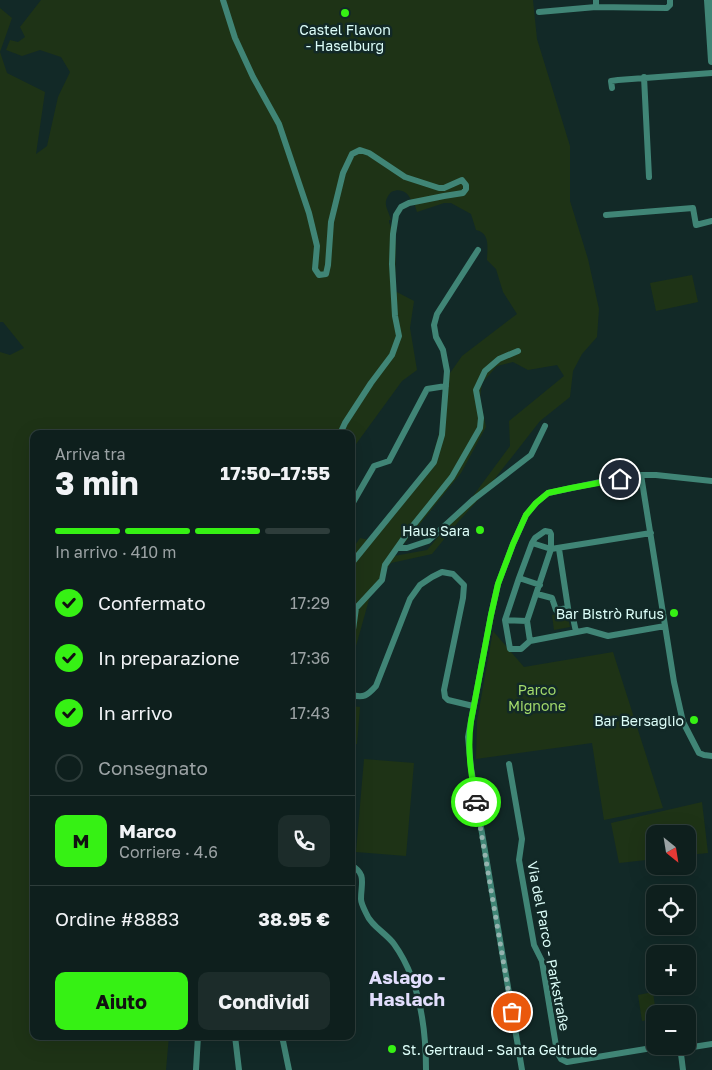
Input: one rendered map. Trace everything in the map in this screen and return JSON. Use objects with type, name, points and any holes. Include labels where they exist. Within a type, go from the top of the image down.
[{"type":"street","points":[[223,0],[235,38],[279,124],[309,213],[317,246],[316,269],[319,275],[326,274],[331,222],[343,173],[352,154],[360,150],[368,153],[405,177],[439,188],[444,188],[462,180],[466,185],[466,190],[463,193],[409,203],[401,207],[396,215],[392,264],[395,316],[399,336],[392,354],[371,383],[342,430]]},
{"type":"street","points":[[539,12],[596,3],[667,8],[670,5],[670,0]]},
{"type":"street","points":[[708,0],[712,61]]},
{"type":"street","points":[[612,88],[611,81],[712,72]]},
{"type":"street","points":[[644,77],[649,177]]},
{"type":"street","points":[[606,215],[693,208],[696,224],[712,221]]},
{"type":"street","points":[[355,559],[434,462],[442,436],[447,370],[443,350],[436,337],[434,325],[437,314],[478,250]]},
{"type":"street","points":[[355,615],[356,608],[382,580],[385,565],[396,548],[452,477],[480,428],[481,418],[476,390],[485,371],[499,359],[518,351]]},
{"type":"street","points":[[355,499],[374,466],[389,461],[427,389],[446,386]]},
{"type":"street","points":[[396,548],[407,548],[428,541],[474,499],[531,455],[545,426]]},
{"type":"street","points":[[641,475],[674,682],[683,722],[699,753],[712,756]]},
{"type":"street","points":[[522,1070],[470,768],[468,737],[498,584],[526,515],[548,493],[641,475],[712,482]]},
{"type":"street","points":[[576,632],[572,614],[570,614],[568,608],[551,534],[545,531],[535,538],[532,543],[505,620],[510,649],[521,648],[530,641],[587,630],[608,636],[665,626]]},
{"type":"street","points":[[532,543],[555,549],[651,533]]},
{"type":"street","points":[[530,641],[527,621],[555,549]]},
{"type":"street","points":[[355,696],[362,697],[369,694],[376,686],[410,599],[420,585],[442,572],[453,574],[464,585],[444,690],[445,697],[448,700],[473,706]]},
{"type":"street","points":[[519,578],[540,584]]},
{"type":"street","points":[[537,594],[552,598],[556,610],[568,608]]},
{"type":"street","points":[[505,620],[527,621]]},
{"type":"street","name":"Via del Parco - Parkstraße","points":[[510,764],[522,838],[519,860],[534,945],[542,961],[557,1052],[561,1059],[567,1062],[646,1049]]},
{"type":"street","points":[[355,868],[361,873],[363,882],[361,901],[367,916],[402,955],[415,985],[422,1015],[426,1070]]},
{"type":"street","points":[[196,1070],[198,1040]]},
{"type":"street","points":[[235,1040],[239,1070]]},
{"type":"street","points":[[283,1040],[289,1070]]},
{"type":"street","points":[[696,1047],[712,1044]]},
{"type":"street","points":[[681,1055],[682,1070]]},
{"type":"green space","points":[[41,0],[533,0],[537,39],[570,146],[570,201],[588,259],[599,309],[597,337],[582,354],[573,371],[570,397],[540,421],[479,499],[432,554],[391,563],[372,589],[355,650],[355,545],[360,538],[369,540],[431,461],[442,423],[443,383],[462,356],[517,314],[503,292],[496,269],[487,260],[486,238],[484,234],[476,230],[471,214],[451,203],[444,203],[417,212],[413,200],[403,191],[391,192],[388,196],[386,206],[396,242],[395,291],[414,301],[410,328],[417,370],[402,381],[355,446],[355,430],[30,430],[30,1040],[169,1040],[166,1070],[0,1070],[0,352],[10,355],[24,348],[3,322],[0,322],[0,52],[7,73],[45,92],[36,154],[47,146],[58,97],[70,72],[61,57],[40,50],[22,56],[6,50],[10,40],[18,42],[25,37],[20,27]],"holes":[[[513,362],[528,370],[557,365],[564,376],[509,421],[510,446],[473,496],[427,550],[394,556],[461,473],[486,427],[480,398],[482,383],[497,366]]]},
{"type":"green space","points":[[0,8],[12,18],[0,52]]},
{"type":"green space","points":[[692,275],[698,302],[656,311],[650,283]]},
{"type":"green space","points":[[567,612],[570,627],[554,630],[552,615]]},
{"type":"green space","name":"Parco Mignone","points":[[493,631],[524,667],[613,652],[663,808],[604,820],[592,743],[476,759],[477,721]]},
{"type":"green space","points":[[355,706],[360,707],[357,744],[355,744]]},
{"type":"green space","points":[[364,759],[414,763],[406,856],[356,852]]},
{"type":"green space","points":[[702,802],[708,853],[696,854],[696,825],[646,825],[646,860],[619,863],[611,823]]},
{"type":"green space","points":[[646,993],[646,995],[653,995],[655,1005],[646,1005],[646,1020],[642,1021],[638,995]]},
{"type":"way so far","points":[[476,802],[512,1012]]},
{"type":"place","name":"Castel Flavon - Haselburg","points":[[345,13]]},
{"type":"place","name":"Haus Sara","points":[[480,530]]},
{"type":"place","name":"Bar Bistrò Rufus","points":[[674,613]]},
{"type":"place","name":"Bar Bersaglio","points":[[694,720]]},
{"type":"place","name":"St. Gertraud - Santa Geltrude","points":[[392,1049]]},
{"type":"district","name":"Aslago - Haslach","points":[[407,987]]},
{"type":"route","points":[[476,802],[470,768],[468,737],[498,584],[513,544],[526,515],[548,493],[620,479]]}]
